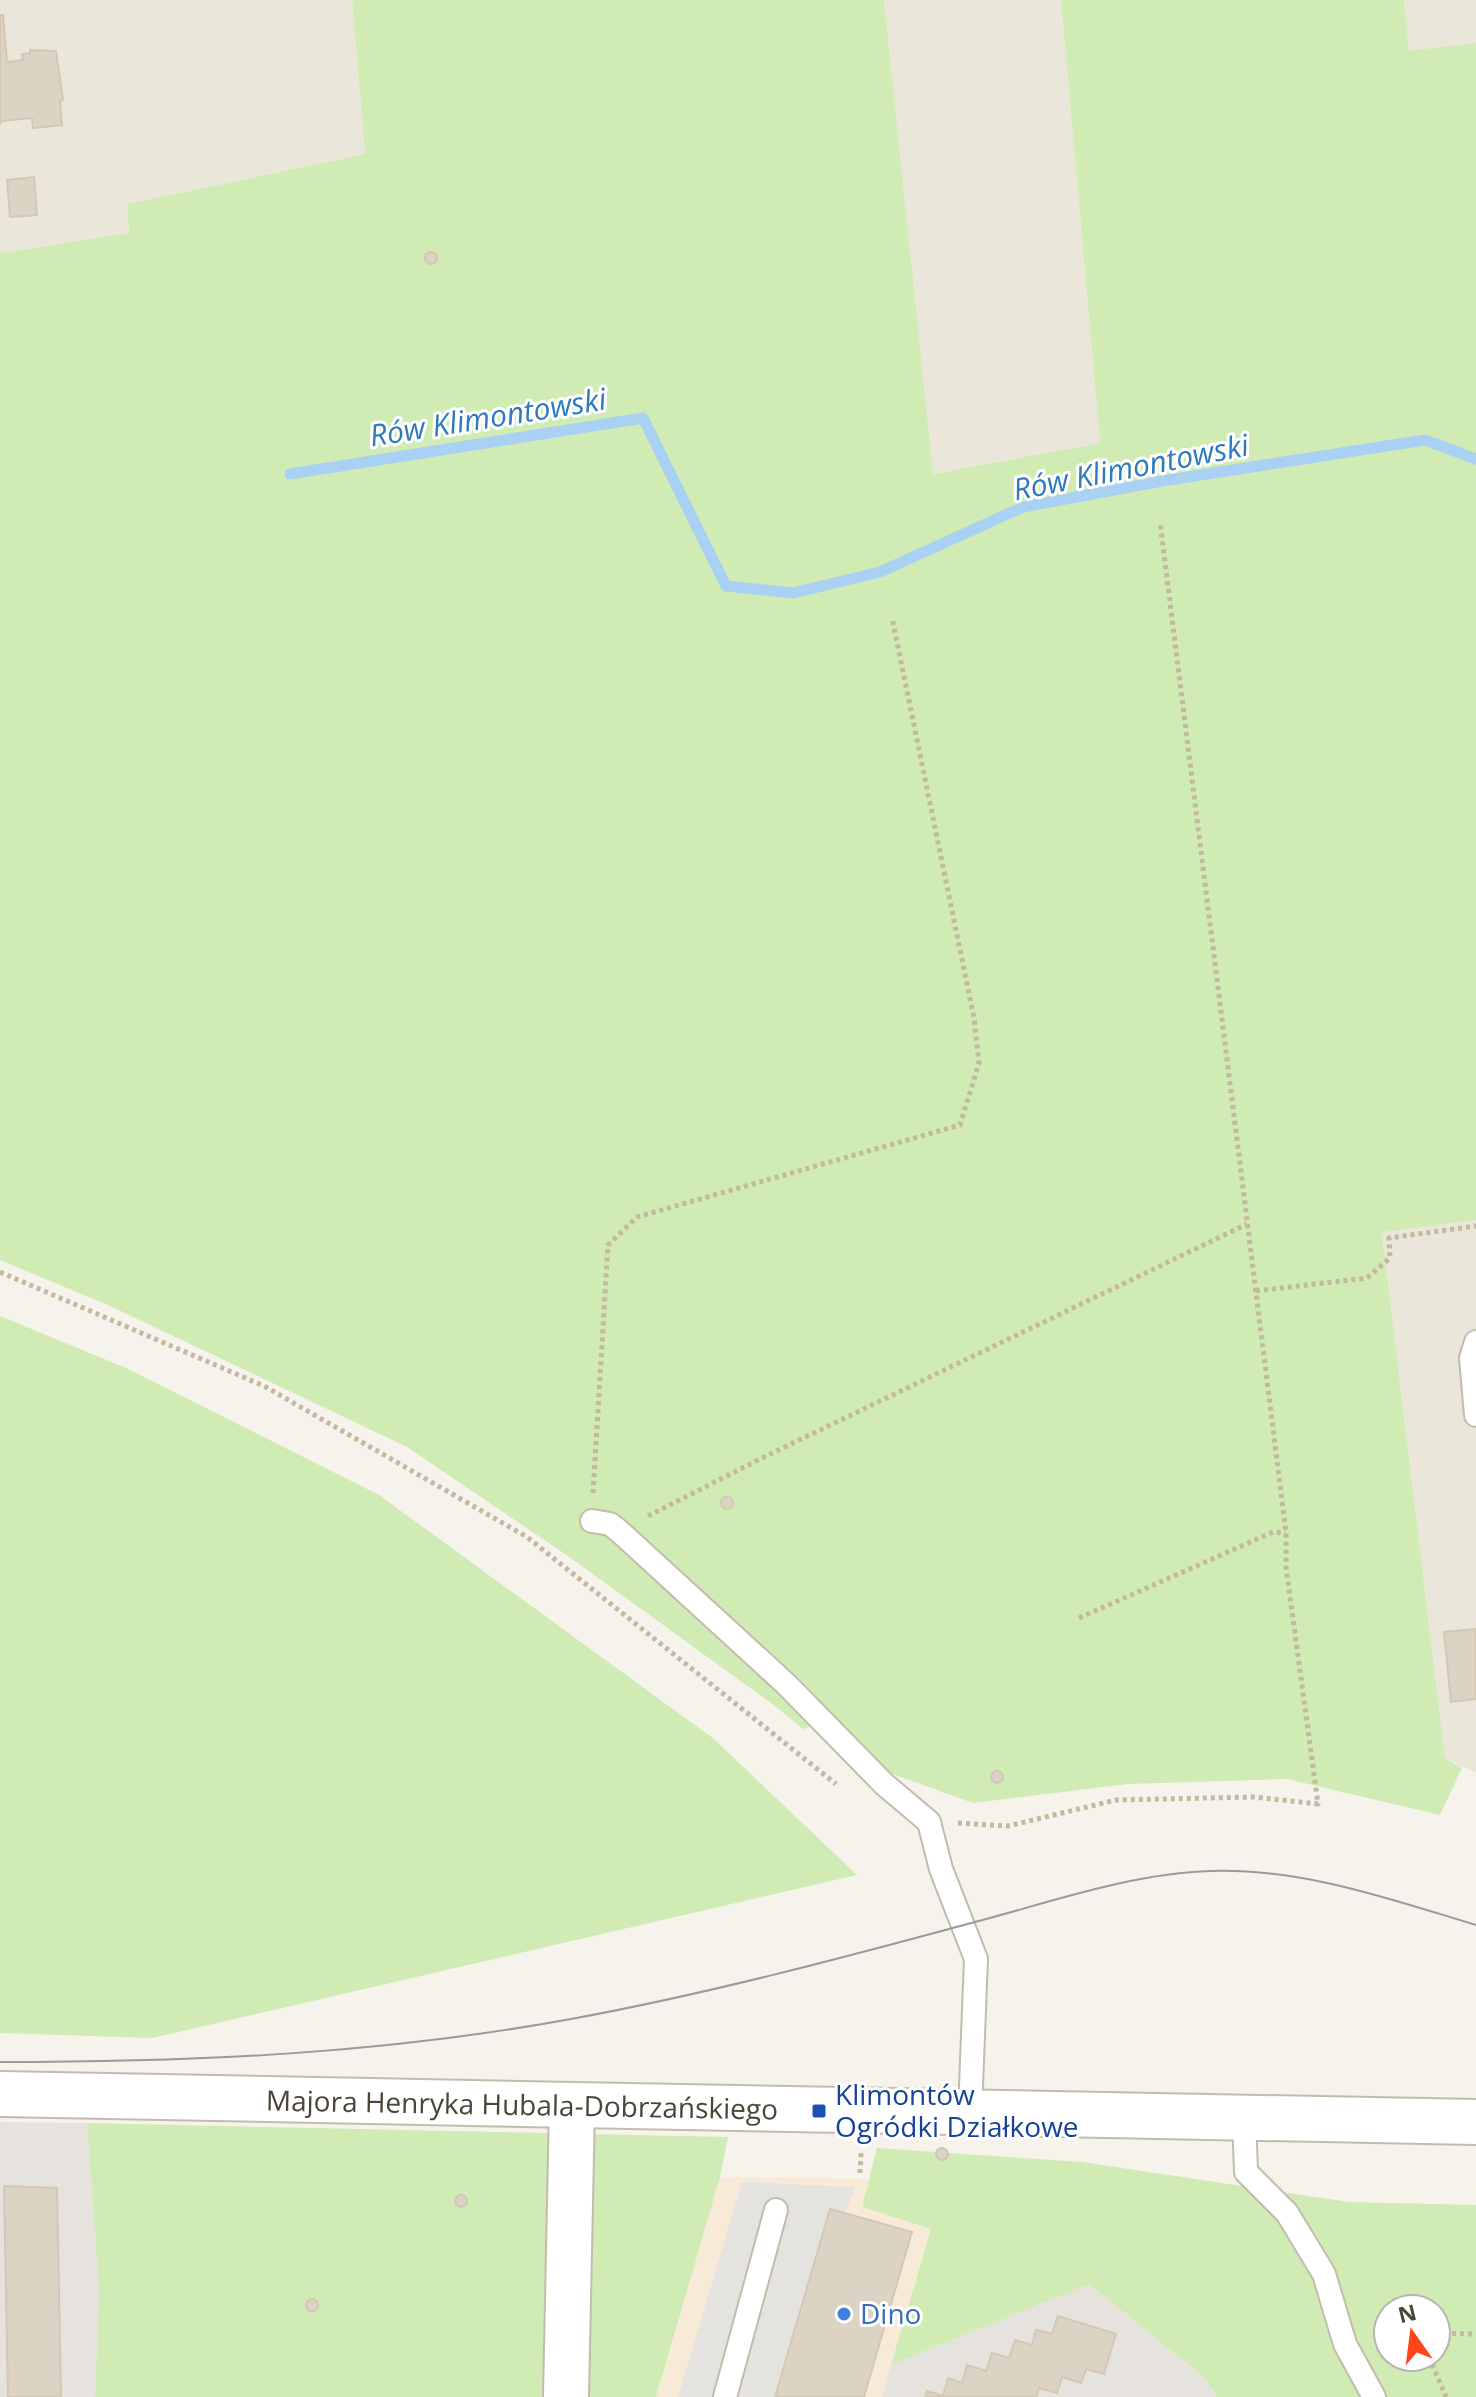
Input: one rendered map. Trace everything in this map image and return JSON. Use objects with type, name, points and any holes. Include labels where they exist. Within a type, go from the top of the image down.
[{"type":"street","name":"Majora Henryka Hubala-Dobrzańskiego","points":[[0,2094],[1476,2122]]},
{"type":"street","points":[[566,2397],[572,2106]]},
{"type":"lane","points":[[1476,1342],[1471,1358],[1476,1415]]},
{"type":"lane","points":[[592,1521],[610,1524],[619,1531],[786,1684],[884,1784],[929,1822],[941,1869],[976,1959],[970,2112]]},
{"type":"lane","points":[[1244,2118],[1246,2172],[1287,2213],[1324,2274],[1345,2344],[1374,2397]]},
{"type":"lane","points":[[725,2397],[776,2210]]},
{"type":"path","points":[[929,1822],[1008,1826],[1116,1800],[1254,1797],[1318,1804],[1286,1567],[1286,1533],[1160,522]]},
{"type":"path","points":[[592,1521],[608,1245],[637,1217],[960,1125],[979,1063],[974,1018],[892,618]]},
{"type":"path","points":[[619,1531],[762,1458],[1247,1224]]},
{"type":"path","points":[[1255,1291],[1367,1278],[1390,1258],[1389,1238],[1476,1226]]},
{"type":"path","points":[[0,1272],[264,1386],[527,1537],[836,1784]]},
{"type":"path","points":[[1079,1618],[1273,1532],[1286,1533]]},
{"type":"path","points":[[860,2173],[861,2153]]},
{"type":"path","points":[[1452,2333],[1476,2334]]},
{"type":"path","points":[[1436,2373],[1446,2397]]},
{"type":"shaded area","points":[[0,0],[352,0],[365,154],[127,204],[129,233],[0,253]]},
{"type":"shaded area","points":[[884,0],[1061,0],[1100,443],[932,474]]},
{"type":"shaded area","points":[[1404,0],[1476,0],[1476,43],[1409,52]]},
{"type":"shaded area","points":[[1476,1220],[1476,1773],[1445,1758],[1382,1231]]},
{"type":"shaded area","points":[[0,2122],[87,2123],[99,2291],[95,2397],[0,2397]]},
{"type":"shaded area","points":[[720,2177],[869,2179],[862,2207],[931,2229],[882,2397],[656,2397]]},
{"type":"shaded area","points":[[742,2182],[855,2187],[775,2397],[678,2397]]},
{"type":"shaded area","points":[[1089,2284],[1205,2378],[1217,2397],[882,2397],[891,2365]]},
{"type":"green space","points":[[352,0],[884,0],[933,474],[1100,443],[1061,0],[1404,0],[1409,51],[1476,43],[1476,1220],[1382,1232],[1445,1758],[1462,1768],[1440,1815],[1287,1779],[1128,1784],[973,1803],[890,1773],[834,1720],[803,1729],[568,1556],[407,1447],[110,1306],[0,1260],[0,253],[129,233],[127,204],[365,154]]},
{"type":"green space","points":[[0,1316],[126,1368],[379,1495],[714,1739],[857,1875],[152,2038],[0,2033]]},
{"type":"green space","points":[[87,2123],[728,2137],[720,2177],[656,2397],[95,2397],[99,2291]]},
{"type":"green space","points":[[877,2148],[1082,2162],[1349,2202],[1476,2205],[1476,2397],[1217,2397],[1205,2378],[1089,2284],[891,2365],[931,2229],[862,2207]]},
{"type":"building","points":[[0,15],[3,15],[7,62],[23,60],[22,54],[30,53],[30,50],[56,51],[63,100],[60,101],[62,125],[33,128],[32,118],[1,121],[0,124]]},
{"type":"building","points":[[34,177],[37,215],[10,217],[7,180]]},
{"type":"building","points":[[426,253],[436,253],[436,263],[426,263]]},
{"type":"building","points":[[722,1498],[732,1498],[732,1508],[722,1508]]},
{"type":"building","points":[[1476,1629],[1476,1699],[1451,1702],[1444,1632]]},
{"type":"building","points":[[997,1771],[1003,1777],[997,1783],[991,1777]]},
{"type":"building","points":[[937,2149],[947,2149],[947,2159],[937,2159]]},
{"type":"building","points":[[4,2186],[57,2188],[61,2397],[8,2397]]},
{"type":"building","points":[[461,2195],[467,2201],[461,2207],[455,2201]]},
{"type":"building","name":"Dino","points":[[830,2209],[912,2232],[864,2397],[775,2397]]},
{"type":"building","points":[[307,2300],[317,2300],[317,2310],[307,2310]]},
{"type":"building","points":[[1058,2316],[1116,2334],[1104,2374],[1086,2369],[1081,2383],[1062,2377],[1057,2393],[1039,2388],[1036,2397],[925,2397],[927,2391],[943,2396],[948,2378],[962,2383],[967,2365],[986,2371],[992,2353],[1009,2358],[1015,2340],[1032,2345],[1036,2330],[1052,2334]]},
{"type":"waterway","name":"Rów Klimontowski","points":[[290,474],[643,418],[726,586],[793,593],[880,572],[1023,507],[1162,481],[1425,440],[1476,459]]},
{"type":"tram line","points":[[0,2062],[287,2054],[500,2031],[724,1987],[1092,1890],[1182,1873],[1245,1871],[1312,1880],[1476,1925]]},
{"type":"place","name":"Klimontów Ogródki Działkowe","points":[[819,2111]]},
{"type":"place","name":"Dino","points":[[844,2314]]}]
